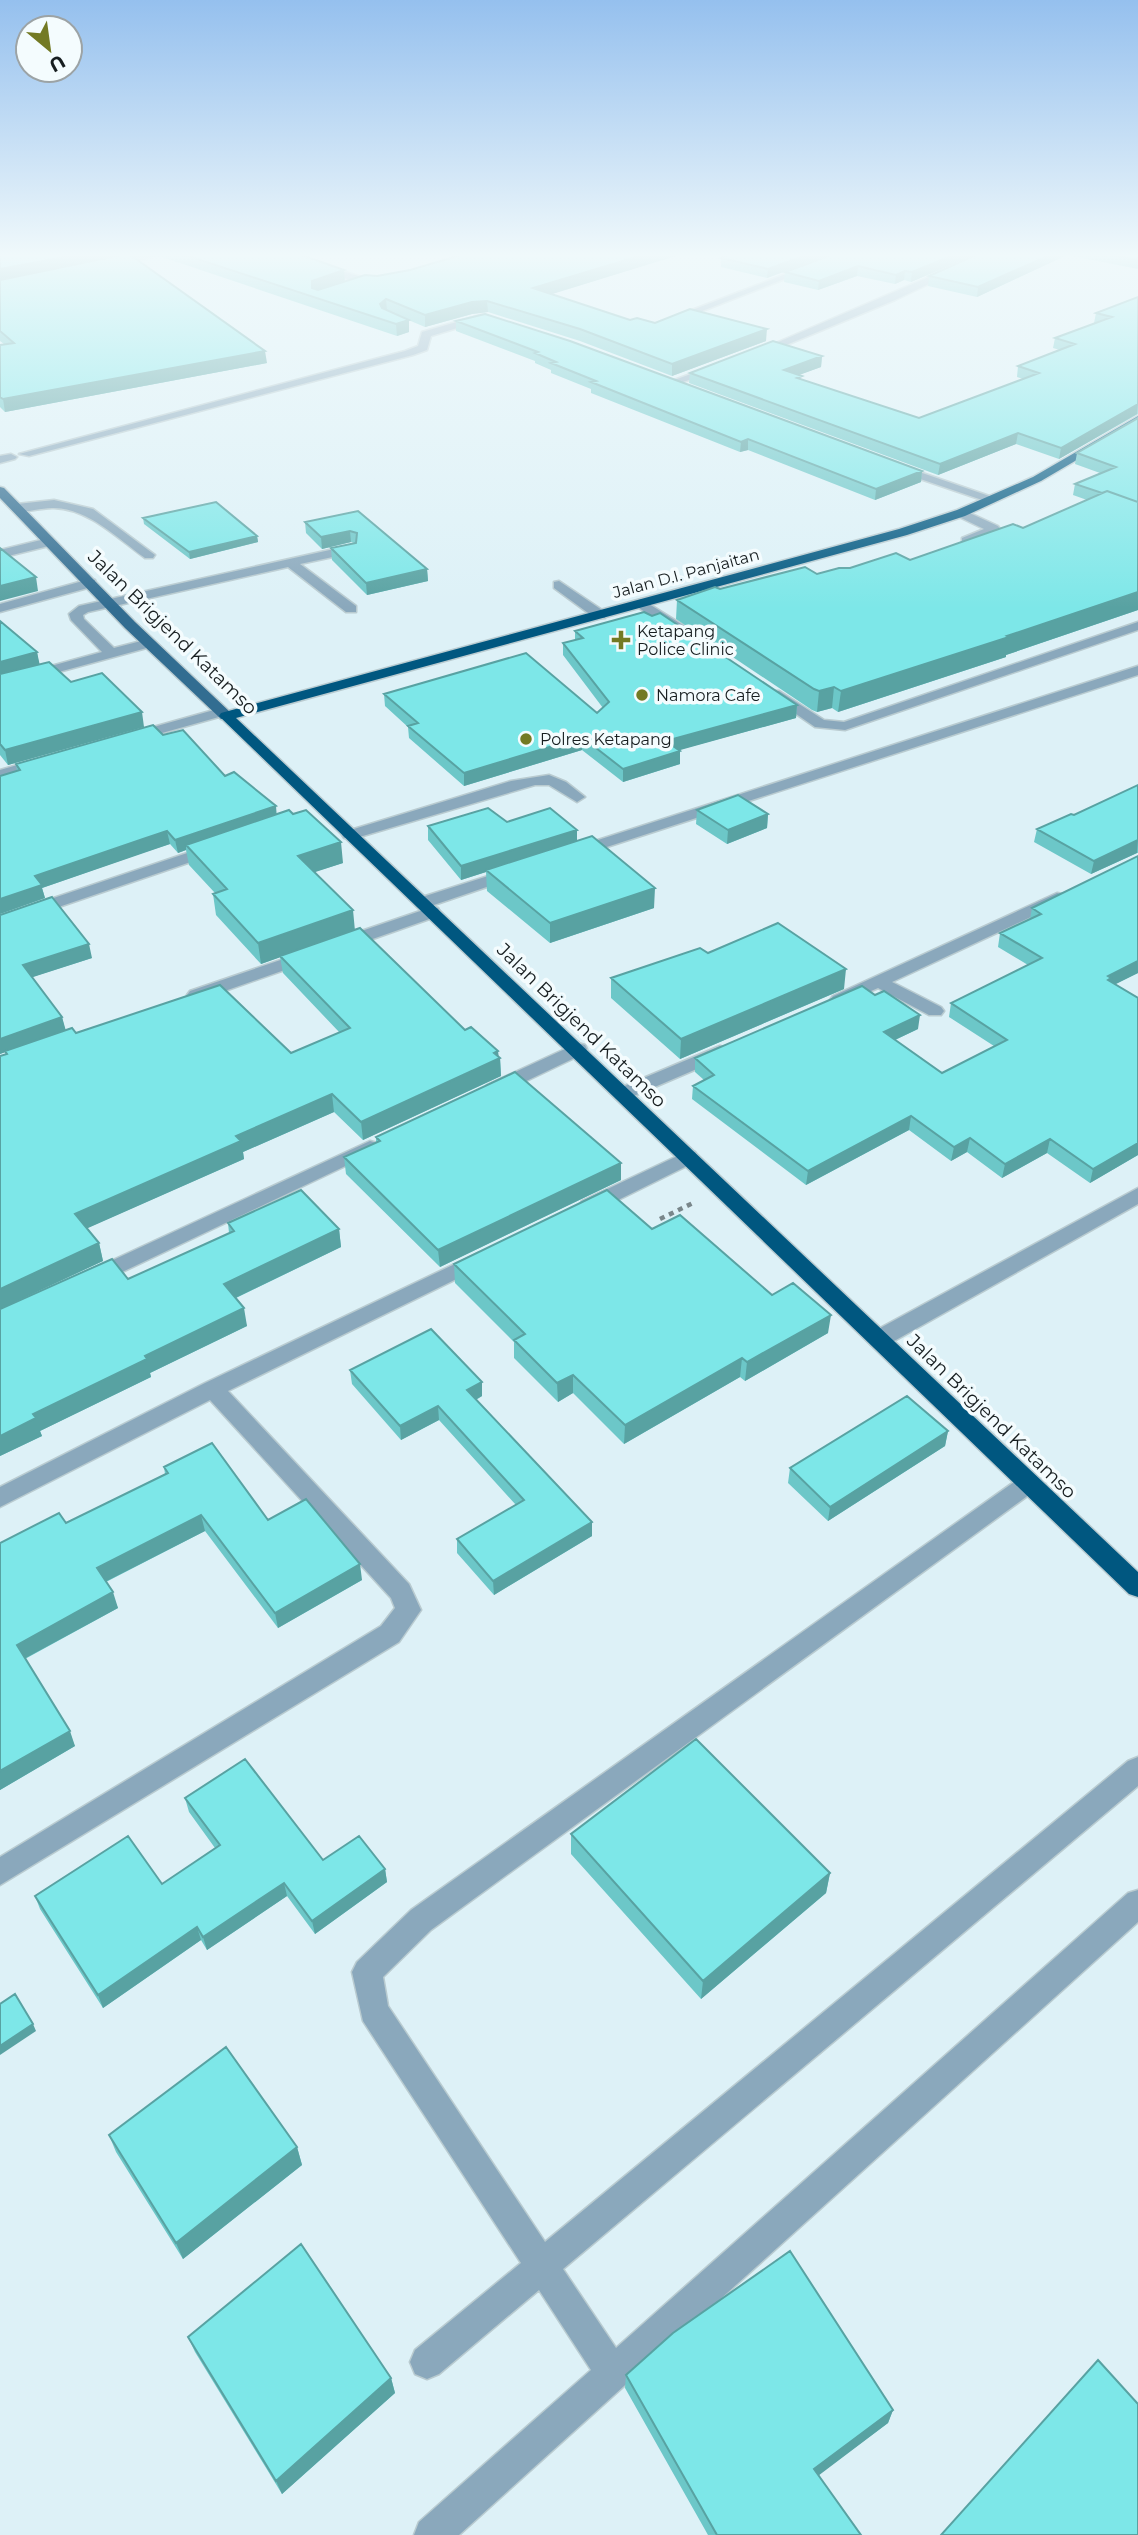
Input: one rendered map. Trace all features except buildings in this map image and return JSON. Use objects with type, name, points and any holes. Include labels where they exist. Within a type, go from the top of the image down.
[{"type":"highway","name":"Jalan D.I. Panjaitan","points":[[223,714],[641,603],[795,566],[961,513],[1086,452],[1138,419]]},
{"type":"highway","name":"Jalan Brigjend Katamso","points":[[223,714],[319,813],[350,835],[578,1049],[1138,1587]]},
{"type":"main road","name":"Jalan Brigjend Katamso","points":[[0,491],[109,603],[223,714]]},
{"type":"street","points":[[25,454],[337,372]]},
{"type":"street","points":[[674,382],[703,372]]},
{"type":"street","points":[[662,377],[690,388]]},
{"type":"street","points":[[879,460],[992,499]]},
{"type":"street","points":[[17,508],[54,504],[89,512],[149,555]]},
{"type":"street","points":[[952,546],[992,533],[994,529],[961,513]]},
{"type":"street","points":[[0,554],[49,542]]},
{"type":"street","points":[[111,653],[78,620],[76,614],[84,609],[109,603],[352,549]]},
{"type":"street","points":[[290,563],[351,609]]},
{"type":"street","points":[[0,608],[90,583]]},
{"type":"street","points":[[559,585],[600,615]]},
{"type":"street","points":[[641,603],[696,640]]},
{"type":"street","points":[[762,685],[820,724],[845,726],[1138,625]]},
{"type":"street","points":[[0,684],[149,643]]},
{"type":"street","points":[[552,860],[1138,670]]},
{"type":"street","points":[[115,742],[223,714]]},
{"type":"street","points":[[0,775],[62,757]]},
{"type":"street","points":[[350,835],[516,784],[542,779],[558,781],[577,797]]},
{"type":"street","points":[[0,922],[234,842]]},
{"type":"street","points":[[183,999],[526,869]]},
{"type":"street","points":[[822,1007],[1068,893]]},
{"type":"street","points":[[879,982],[935,1011]]},
{"type":"street","points":[[622,1094],[735,1045]]},
{"type":"street","points":[[477,1097],[578,1049]]},
{"type":"street","points":[[75,1286],[389,1138]]},
{"type":"street","points":[[575,1212],[688,1157]]},
{"type":"street","points":[[879,1339],[1138,1195]]},
{"type":"street","points":[[0,1498],[213,1389],[500,1249]]},
{"type":"street","points":[[0,1872],[370,1647],[390,1634],[401,1623],[408,1610],[400,1591],[213,1389]]},
{"type":"street","points":[[613,2374],[374,2011],[367,1972],[421,1920],[1029,1483]]},
{"type":"street","points":[[427,2362],[1138,1769]]},
{"type":"street","points":[[432,2535],[1138,1903]]},
{"type":"path","points":[[660,1219],[721,1189]]},
{"type":"place","name":"Ketapang Police Clinic","points":[[621,640]]},
{"type":"place","name":"Namora Cafe","points":[[642,695]]},
{"type":"place","name":"Polres Ketapang","points":[[526,739]]}]
